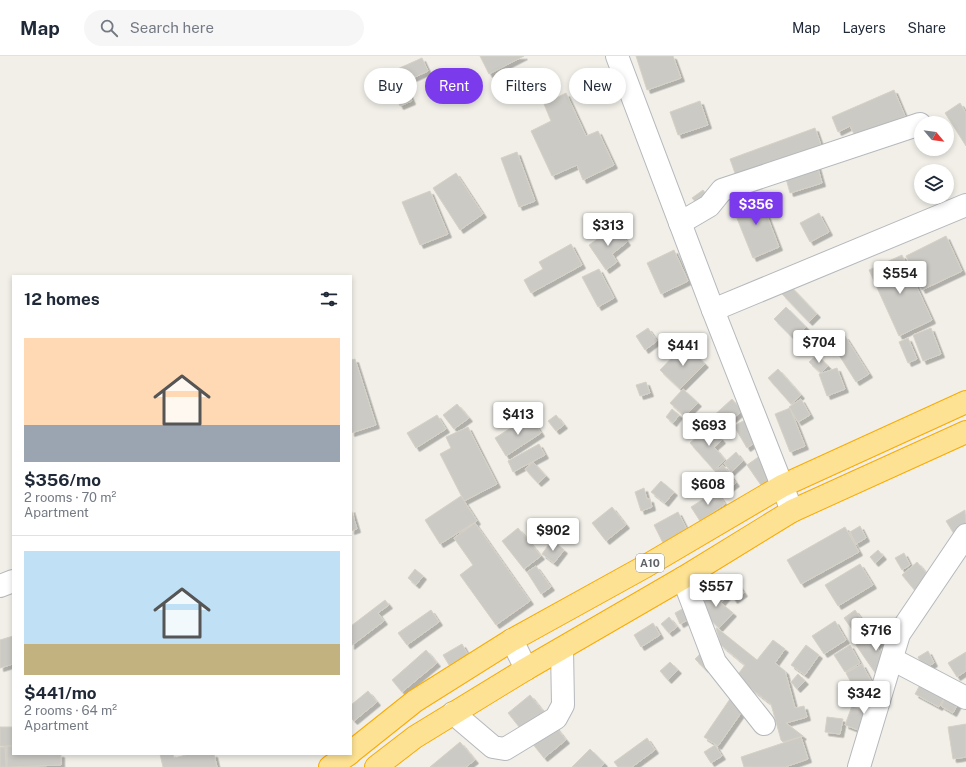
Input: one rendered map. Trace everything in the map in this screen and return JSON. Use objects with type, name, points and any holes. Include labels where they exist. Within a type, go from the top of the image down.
[{"type":"highway","name":"A10","points":[[352,751],[415,701],[512,640],[646,566],[782,486],[966,402]]},
{"type":"highway","name":"A10","points":[[376,767],[415,736],[792,511],[966,432]]},
{"type":"highway","name":"A10","points":[[330,767],[347,755]]},
{"type":"street","points":[[616,56],[792,511]]},
{"type":"street","points":[[680,223],[709,206],[722,190],[914,126]]},
{"type":"street","points":[[713,310],[966,205]]},
{"type":"street","points":[[859,767],[899,634],[966,535]]},
{"type":"street","points":[[682,578],[715,662],[764,724]]},
{"type":"street","points":[[0,586],[12,581]]},
{"type":"street","points":[[512,640],[526,669]]},
{"type":"street","points":[[453,713],[493,748],[505,749],[556,718],[563,705],[562,649]]},
{"type":"street","points":[[892,660],[966,698]]},
{"type":"building","points":[[480,56],[524,56],[501,68],[491,68],[491,73],[489,74]]},
{"type":"building","points":[[636,56],[673,56],[681,78],[647,90]]},
{"type":"building","points":[[422,58],[427,68],[425,68],[425,72],[417,76],[417,68],[400,68]]},
{"type":"building","points":[[894,90],[905,116],[856,138],[850,126],[838,132],[832,117]]},
{"type":"building","points":[[566,93],[569,104],[571,104],[586,136],[598,131],[614,165],[583,180],[577,165],[552,176],[531,131],[551,121],[544,104],[561,104],[561,96]]},
{"type":"building","points":[[700,101],[708,125],[678,135],[670,112]]},
{"type":"building","points":[[960,103],[966,113],[966,146],[954,127],[954,116],[947,116],[945,113]]},
{"type":"building","points":[[815,128],[821,145],[736,176],[730,159]]},
{"type":"building","points":[[517,152],[535,201],[519,207],[501,158]]},
{"type":"building","points":[[817,165],[822,183],[790,193],[785,175]]},
{"type":"building","points":[[456,173],[483,214],[460,230],[433,188]]},
{"type":"building","points":[[703,190],[709,198],[699,206],[692,198]]},
{"type":"building","points":[[430,191],[448,234],[420,245],[402,202]]},
{"type":"building","points":[[759,195],[779,247],[753,258],[732,206]]},
{"type":"building","points":[[819,213],[829,232],[810,242],[800,223]]},
{"type":"building","points":[[616,226],[627,242],[612,254],[617,262],[606,270],[589,245]]},
{"type":"building","points":[[946,236],[962,271],[922,290],[906,256]]},
{"type":"building","points":[[571,244],[582,265],[531,293],[524,280],[543,269],[539,262]]},
{"type":"building","points":[[674,250],[688,281],[661,294],[647,263]]},
{"type":"building","points":[[902,255],[932,320],[899,336],[869,270]]},
{"type":"building","points":[[599,269],[614,298],[598,307],[582,277]]},
{"type":"building","points":[[790,286],[817,314],[809,322],[782,294]]},
{"type":"building","points":[[786,307],[806,327],[794,339],[774,319]]},
{"type":"building","points":[[648,328],[657,341],[645,350],[636,336]]},
{"type":"building","points":[[931,328],[941,354],[923,361],[913,335]]},
{"type":"building","points":[[845,336],[869,374],[856,382],[832,344]]},
{"type":"building","points":[[908,338],[917,359],[908,363],[899,342]]},
{"type":"building","points":[[685,344],[705,364],[680,389],[660,370]]},
{"type":"building","points":[[817,355],[828,366],[821,373],[809,362]]},
{"type":"building","points":[[355,359],[376,425],[352,433],[352,360]]},
{"type":"building","points":[[837,368],[845,389],[827,396],[819,374]]},
{"type":"building","points":[[778,369],[801,395],[791,404],[768,378]]},
{"type":"building","points":[[646,382],[650,393],[640,396],[636,385]]},
{"type":"building","points":[[683,389],[698,403],[685,416],[670,403]]},
{"type":"building","points":[[732,399],[742,411],[719,430],[710,419]]},
{"type":"building","points":[[801,399],[810,415],[798,422],[789,407]]},
{"type":"building","points":[[457,404],[469,418],[454,429],[443,415]]},
{"type":"building","points":[[790,408],[805,446],[790,452],[775,414]]},
{"type":"building","points":[[672,409],[679,415],[673,423],[666,417]]},
{"type":"building","points":[[437,415],[446,429],[416,448],[407,433]]},
{"type":"building","points":[[556,415],[564,425],[556,431],[548,421]]},
{"type":"building","points":[[530,416],[541,433],[506,456],[495,438]]},
{"type":"building","points":[[745,420],[757,441],[747,448],[734,426]]},
{"type":"building","points":[[710,426],[722,440],[714,447],[725,460],[714,470],[690,443]]},
{"type":"building","points":[[468,427],[497,484],[464,501],[440,454],[451,448],[446,437]]},
{"type":"building","points":[[539,444],[545,455],[513,472],[508,461]]},
{"type":"building","points":[[767,451],[785,476],[765,491],[747,465]]},
{"type":"building","points":[[736,452],[743,461],[731,472],[724,463]]},
{"type":"building","points":[[533,462],[546,476],[538,483],[525,469]]},
{"type":"building","points":[[723,465],[736,483],[728,489],[715,471]]},
{"type":"building","points":[[661,481],[674,492],[665,503],[651,492]]},
{"type":"building","points":[[644,488],[647,499],[650,499],[652,507],[641,511],[635,492]]},
{"type":"building","points":[[716,491],[725,504],[700,521],[691,507]]},
{"type":"building","points":[[461,496],[477,521],[440,544],[425,520]]},
{"type":"building","points":[[612,507],[626,525],[606,541],[592,523]]},
{"type":"building","points":[[965,510],[966,527],[954,534],[946,521]]},
{"type":"building","points":[[352,512],[357,529],[352,531]]},
{"type":"building","points":[[678,512],[687,530],[663,543],[654,525]]},
{"type":"building","points":[[475,523],[530,601],[496,625],[460,575],[473,565],[454,538]]},
{"type":"building","points":[[860,526],[866,538],[856,544],[850,532]]},
{"type":"building","points":[[845,527],[859,552],[801,584],[787,560]]},
{"type":"building","points":[[518,528],[541,556],[524,569],[502,541]]},
{"type":"building","points":[[552,540],[564,550],[554,563],[542,554]]},
{"type":"building","points":[[878,550],[883,556],[875,563],[870,557]]},
{"type":"building","points":[[904,553],[910,565],[902,570],[895,558]]},
{"type":"building","points":[[917,562],[937,586],[922,599],[902,575]]},
{"type":"building","points":[[860,564],[873,585],[838,606],[825,585]]},
{"type":"building","points":[[536,566],[551,587],[541,594],[527,572]]},
{"type":"building","points":[[415,569],[423,576],[416,585],[408,578]]},
{"type":"building","points":[[738,584],[744,593],[734,600],[728,591]]},
{"type":"building","points":[[718,588],[727,596],[721,603],[733,613],[719,628],[698,608]]},
{"type":"building","points":[[385,600],[389,605],[378,613],[384,621],[352,645],[352,625]]},
{"type":"building","points":[[693,603],[699,614],[680,624],[675,613]]},
{"type":"building","points":[[431,610],[439,622],[407,645],[398,633]]},
{"type":"building","points":[[855,610],[870,631],[859,639],[844,618]]},
{"type":"building","points":[[669,617],[677,627],[669,633],[661,624]]},
{"type":"building","points":[[835,621],[846,640],[824,654],[812,636]]},
{"type":"building","points":[[653,623],[660,635],[641,647],[634,635]]},
{"type":"building","points":[[885,625],[892,635],[876,646],[893,671],[880,680],[856,645]]},
{"type":"building","points":[[716,628],[757,660],[773,640],[785,649],[775,663],[785,671],[795,708],[804,706],[807,717],[786,723],[803,736],[783,742],[781,740],[771,704],[736,677],[745,665],[721,645]]},
{"type":"building","points":[[12,636],[12,664],[0,668],[0,640]]},
{"type":"building","points":[[462,644],[468,655],[449,665],[443,655]]},
{"type":"building","points":[[806,645],[819,655],[805,675],[791,665]]},
{"type":"building","points":[[850,645],[860,663],[845,672],[834,655]]},
{"type":"building","points":[[426,650],[437,663],[402,692],[392,680]]},
{"type":"building","points":[[928,651],[934,663],[924,669],[918,657]]},
{"type":"building","points":[[966,652],[966,671],[957,677],[948,663]]},
{"type":"building","points":[[701,653],[712,663],[705,669],[695,659]]},
{"type":"building","points":[[670,662],[678,670],[668,680],[660,671]]},
{"type":"building","points":[[862,664],[871,681],[855,690],[846,673]]},
{"type":"building","points":[[798,674],[805,681],[797,689],[791,682]]},
{"type":"building","points":[[920,685],[944,698],[939,707],[915,694]]},
{"type":"building","points":[[368,691],[377,702],[354,721],[352,719],[352,704]]},
{"type":"building","points":[[530,695],[566,740],[544,758],[508,713]]},
{"type":"building","points":[[868,695],[881,699],[869,734],[845,725],[852,706],[862,710]]},
{"type":"building","points":[[732,696],[746,706],[718,746],[704,737]]},
{"type":"building","points":[[946,696],[958,704],[953,713],[941,706]]},
{"type":"building","points":[[827,717],[843,719],[840,734],[825,732]]},
{"type":"building","points":[[966,724],[966,757],[953,759],[948,727]]},
{"type":"building","points":[[0,727],[12,727],[12,746],[0,746]]},
{"type":"building","points":[[801,737],[808,759],[785,767],[744,767],[741,757]]},
{"type":"building","points":[[647,738],[655,750],[632,767],[618,767],[614,762]]},
{"type":"building","points":[[460,742],[475,760],[466,767],[430,767]]},
{"type":"building","points":[[715,745],[722,756],[711,763],[704,752]]},
{"type":"building","points":[[7,746],[12,746],[12,755],[61,755],[61,765],[7,767]]},
{"type":"building","points":[[0,747],[5,747],[6,767],[0,767]]},
{"type":"building","points":[[590,749],[604,763],[601,767],[572,767]]},
{"type":"building","points":[[160,755],[173,755],[174,758],[186,755],[214,755],[217,767],[163,767]]}]
